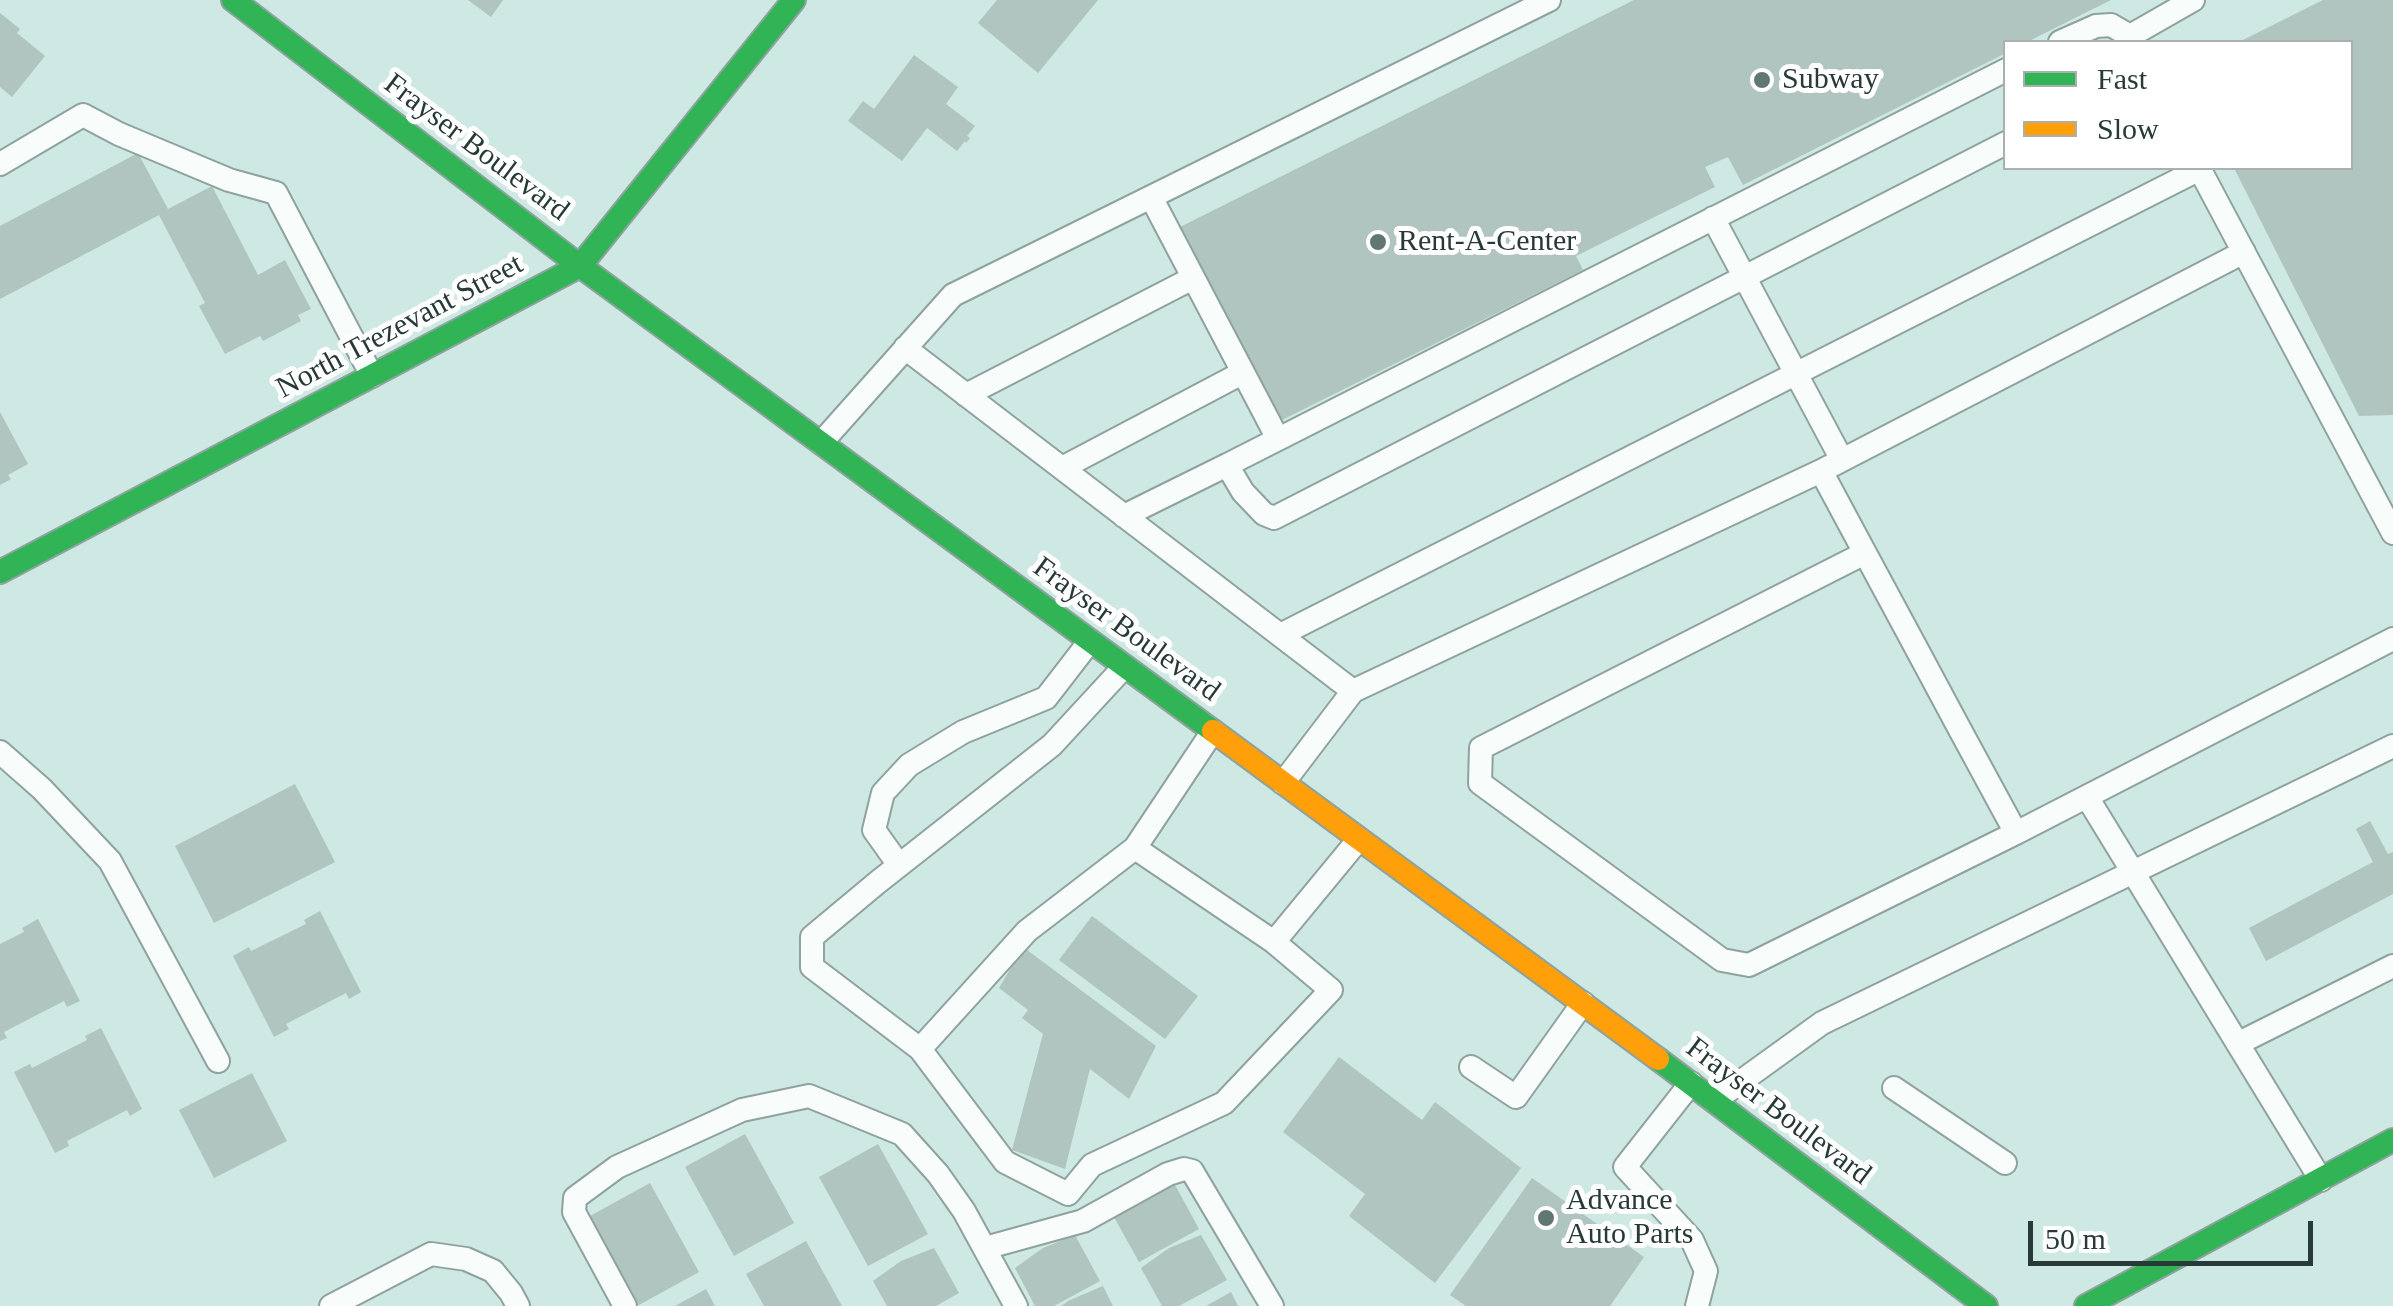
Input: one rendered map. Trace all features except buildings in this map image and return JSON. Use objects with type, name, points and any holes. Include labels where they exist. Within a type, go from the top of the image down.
[{"type":"main road","name":"Frayser Boulevard","points":[[233,0],[580,266],[1691,1083],[1986,1306]]},
{"type":"main road","name":"North Trezevant Street","points":[[0,572],[580,266],[794,0]]},
{"type":"main road","points":[[2086,1306],[2392,1142]]},
{"type":"lane","points":[[821,443],[953,295],[1549,0]]},
{"type":"lane","points":[[2064,40],[2096,26],[2111,25],[2131,39],[2193,0]]},
{"type":"lane","points":[[1124,516],[2003,72]]},
{"type":"lane","points":[[0,164],[83,115],[229,180],[276,192],[372,376]]},
{"type":"lane","points":[[1227,465],[1243,492],[1264,514],[1274,518],[2003,145]]},
{"type":"lane","points":[[1280,635],[2196,170]]},
{"type":"lane","points":[[2201,170],[2393,533]]},
{"type":"lane","points":[[1151,197],[1278,439]]},
{"type":"lane","points":[[1712,218],[1795,374],[1865,553],[2016,833]]},
{"type":"lane","points":[[1284,783],[1353,691],[1831,465],[2244,252]]},
{"type":"lane","points":[[966,395],[1193,278]]},
{"type":"lane","points":[[905,348],[1353,691]]},
{"type":"lane","points":[[1062,468],[1242,373]]},
{"type":"lane","points":[[1865,553],[1481,748],[1480,783],[1722,960],[1750,965],[2088,797],[2393,639]]},
{"type":"lane","points":[[900,865],[874,830],[882,793],[909,764],[963,732],[1046,698],[1090,641]]},
{"type":"lane","points":[[1124,666],[1052,746],[812,937],[812,967],[920,1049],[1005,1162],[1068,1194],[1092,1164],[1224,1103],[1332,990],[1274,942],[1135,848]]},
{"type":"lane","points":[[920,1049],[1027,931],[1135,848],[1213,731]]},
{"type":"lane","points":[[1714,1102],[1822,1023],[2393,746]]},
{"type":"lane","points":[[0,752],[110,861],[218,1061]]},
{"type":"lane","points":[[2088,797],[2320,1180]]},
{"type":"lane","points":[[1274,942],[1359,839]]},
{"type":"lane","points":[[2239,1043],[2393,966]]},
{"type":"lane","points":[[1471,1067],[1516,1097],[1583,1004]]},
{"type":"lane","points":[[1691,1083],[1625,1167],[1692,1240],[1706,1271],[1698,1306]]},
{"type":"lane","points":[[1894,1088],[2005,1163]]},
{"type":"lane","points":[[625,1306],[574,1212],[575,1198],[617,1167],[742,1110],[809,1096],[902,1134],[964,1211],[1016,1306]]},
{"type":"lane","points":[[984,1248],[1083,1221],[1184,1169],[1192,1171],[1272,1306]]},
{"type":"lane","points":[[331,1306],[431,1254],[466,1258],[493,1271],[518,1306]]},
{"type":"traffic: fast","points":[[233,0],[580,266],[1213,731]]},
{"type":"traffic: fast","points":[[0,572],[580,266],[794,0]]},
{"type":"traffic: fast","points":[[1658,1059],[1986,1306]]},
{"type":"traffic: fast","points":[[2086,1306],[2393,1140]]},
{"type":"traffic: slow","points":[[1213,731],[1658,1059]]},
{"type":"place","name":"Subway","points":[[1762,80]]},
{"type":"place","name":"Rent-A-Center","points":[[1378,242]]},
{"type":"place","name":"Advance Auto Parts","points":[[1546,1218]]}]
